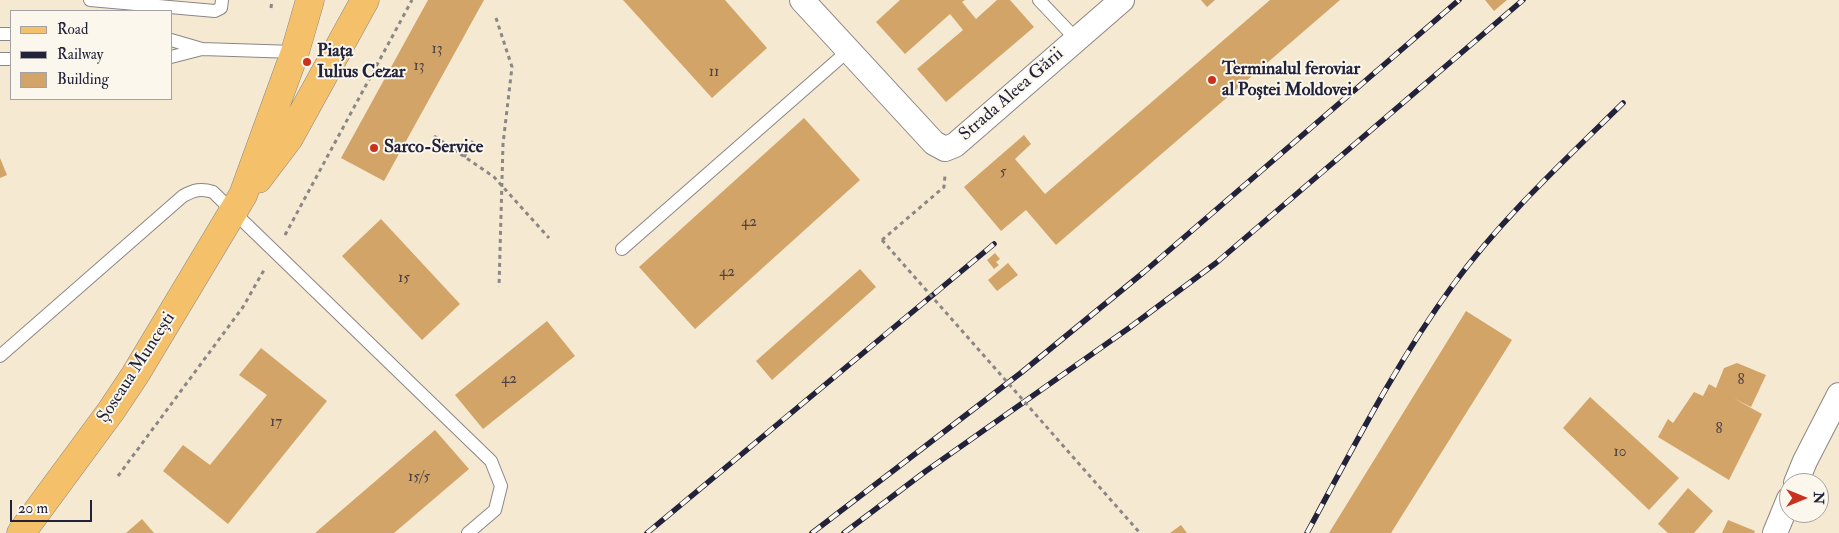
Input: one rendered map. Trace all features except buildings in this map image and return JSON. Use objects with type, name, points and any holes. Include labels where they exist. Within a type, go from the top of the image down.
[{"type":"main road","name":"Șoseaua Muncești","points":[[239,204],[295,52],[310,0]]},
{"type":"main road","name":"Șoseaua Muncești","points":[[21,533],[135,375],[239,204],[289,138],[365,0]]},
{"type":"street","name":"Strada Aleea Gării","points":[[803,0],[934,143],[945,149],[955,145],[1122,0]]},
{"type":"street","points":[[1800,473],[1839,395]]},
{"type":"lane","points":[[90,0],[215,11],[221,8],[222,0]]},
{"type":"lane","points":[[1039,0],[1076,39]]},
{"type":"lane","points":[[172,40],[202,49],[295,52]]},
{"type":"lane","points":[[172,57],[202,49]]},
{"type":"lane","points":[[622,249],[849,50]]},
{"type":"lane","points":[[1,354],[183,196],[193,191],[204,189],[213,192],[239,204],[491,462],[501,486],[495,510],[468,533]]},
{"type":"path","points":[[271,8],[272,0]]},
{"type":"path","points":[[496,18],[512,67],[503,144],[499,287]]},
{"type":"path","points":[[434,136],[494,177],[549,238]]},
{"type":"path","points":[[464,157],[473,141]]},
{"type":"path","points":[[945,149],[944,187],[882,240],[1140,533]]},
{"type":"railway","points":[[812,533],[1022,372],[1144,272],[1459,0]]},
{"type":"railway","points":[[844,533],[926,471],[1129,328],[1216,263],[1523,0]]},
{"type":"railway","points":[[1307,533],[1394,375],[1453,285],[1513,213],[1623,103]]},
{"type":"railway","points":[[647,533],[994,244]]},
{"type":"place","name":"Piața Iulius Cezar","points":[[307,62]]},
{"type":"place","name":"Terminalul feroviar al Poștei Moldovei","points":[[1212,80]]},
{"type":"place","name":"Sarco-Service","points":[[374,148]]}]
